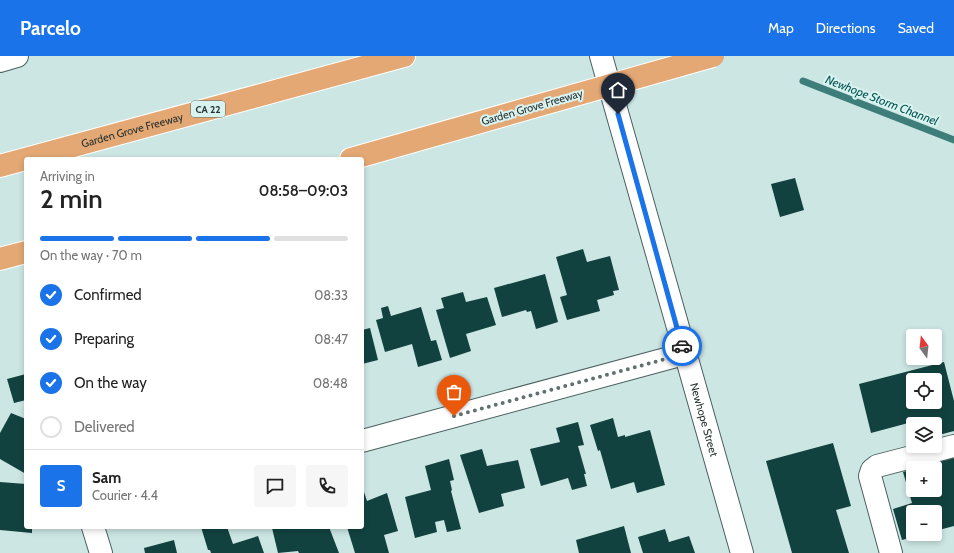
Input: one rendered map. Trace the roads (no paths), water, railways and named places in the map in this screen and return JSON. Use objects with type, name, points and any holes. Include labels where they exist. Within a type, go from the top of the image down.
[{"type":"highway","name":"Garden Grove Freeway","points":[[26,157],[404,56]]},
{"type":"highway","name":"Garden Grove Freeway","points":[[358,157],[713,56]]},
{"type":"highway","name":"Garden Grove Freeway","points":[[4,163],[24,158]]},
{"type":"highway","points":[[0,259],[24,253]]},
{"type":"street","points":[[0,61],[17,56]]},
{"type":"street","name":"Newhope Street","points":[[601,56],[684,354],[742,553]]},
{"type":"street","points":[[364,440],[684,354]]},
{"type":"street","points":[[891,553],[870,476],[872,470],[877,466],[954,446]]},
{"type":"street","points":[[94,529],[101,553]]},
{"type":"waterway","name":"Newhope Storm Channel","points":[[803,81],[954,140]]}]
